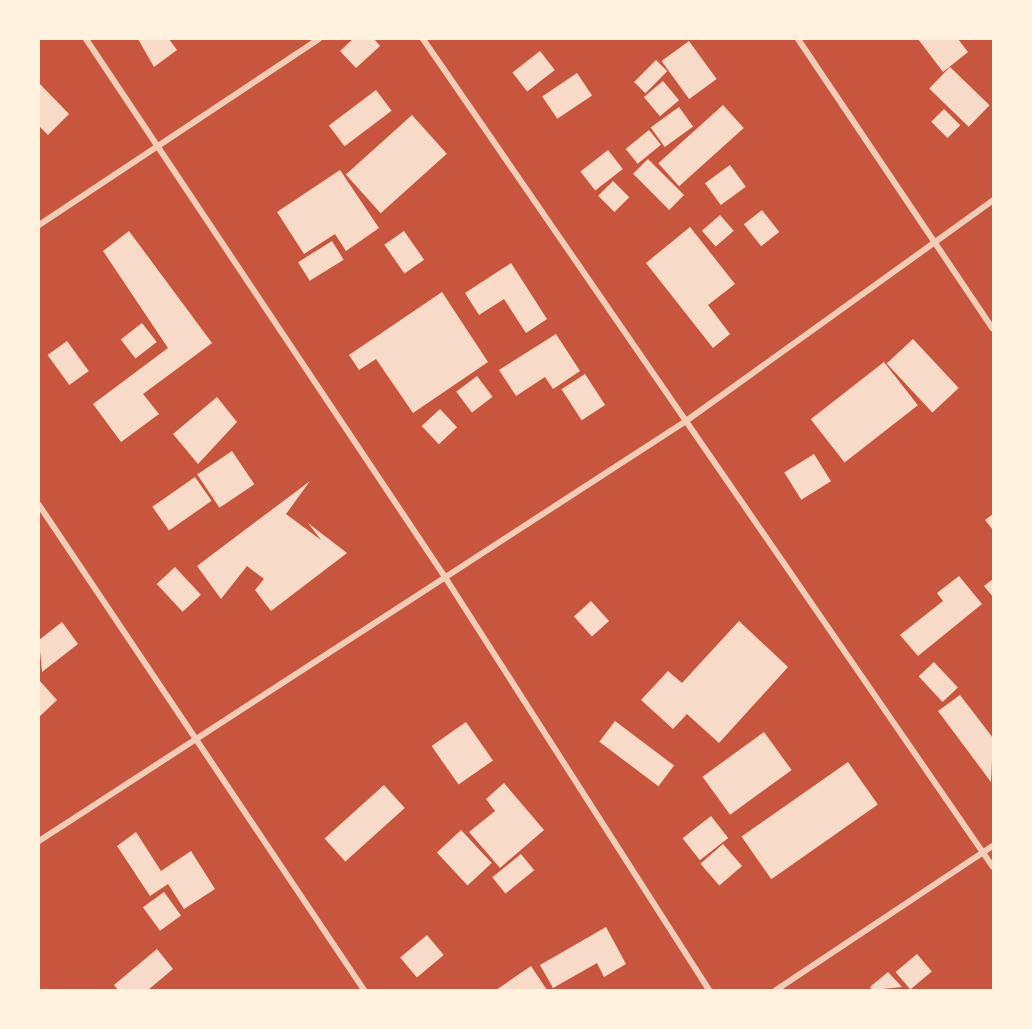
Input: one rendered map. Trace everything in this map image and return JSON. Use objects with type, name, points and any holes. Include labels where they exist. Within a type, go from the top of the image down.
[{"type":"street","points":[[86,39],[443,574],[709,990]]},
{"type":"street","points":[[39,225],[319,39]]},
{"type":"street","points":[[423,39],[993,867]]},
{"type":"street","points":[[798,39],[993,329]]},
{"type":"street","points":[[39,841],[193,736],[443,574],[686,421],[993,200]]},
{"type":"street","points":[[39,505],[364,990]]},
{"type":"street","points":[[776,990],[993,846]]},
{"type":"building","points":[[138,39],[169,39],[177,50],[154,67]]},
{"type":"building","points":[[353,39],[374,39],[380,46],[356,68],[340,51]]},
{"type":"building","points":[[918,39],[958,39],[968,52],[943,72]]},
{"type":"building","points":[[689,41],[717,79],[689,99],[661,61]]},
{"type":"building","points":[[540,51],[555,70],[527,91],[512,73]]},
{"type":"building","points":[[656,60],[667,71],[645,93],[634,82]]},
{"type":"building","points":[[950,67],[990,105],[969,127],[929,89]]},
{"type":"building","points":[[577,73],[592,95],[557,119],[542,96]]},
{"type":"building","points":[[663,81],[679,100],[660,116],[644,97]]},
{"type":"building","points":[[39,83],[69,114],[48,135],[39,126]]},
{"type":"building","points":[[376,90],[392,111],[345,146],[329,126]]},
{"type":"building","points":[[723,105],[744,128],[679,186],[658,163]]},
{"type":"building","points":[[679,107],[693,126],[665,147],[651,128]]},
{"type":"building","points":[[944,109],[960,125],[948,138],[931,122]]},
{"type":"building","points":[[412,115],[447,154],[381,213],[346,175]]},
{"type":"building","points":[[649,130],[661,145],[638,164],[626,149]]},
{"type":"building","points":[[608,150],[623,169],[595,190],[580,172]]},
{"type":"building","points":[[648,159],[684,195],[669,210],[633,174]]},
{"type":"building","points":[[730,165],[746,187],[721,205],[705,183]]},
{"type":"building","points":[[340,170],[379,228],[346,251],[335,234],[304,254],[277,212]]},
{"type":"building","points":[[613,181],[629,197],[614,212],[598,196]]},
{"type":"building","points":[[762,210],[779,232],[761,246],[744,224]]},
{"type":"building","points":[[720,215],[734,231],[716,247],[702,231]]},
{"type":"building","points":[[690,227],[735,284],[708,305],[730,334],[713,348],[646,263]]},
{"type":"building","points":[[129,231],[212,343],[143,394],[159,414],[121,442],[93,404],[168,348],[103,251]]},
{"type":"building","points":[[404,231],[424,260],[404,273],[384,245]]},
{"type":"building","points":[[332,241],[344,260],[310,281],[298,262]]},
{"type":"building","points":[[511,263],[547,319],[526,333],[504,299],[479,315],[465,293]]},
{"type":"building","points":[[442,292],[488,362],[413,413],[376,359],[359,370],[349,355]]},
{"type":"building","points":[[142,323],[157,342],[135,359],[121,340]]},
{"type":"building","points":[[556,334],[580,371],[553,389],[545,377],[516,396],[499,370]]},
{"type":"building","points":[[913,339],[959,388],[932,413],[887,364]]},
{"type":"building","points":[[67,341],[89,371],[69,385],[48,355]]},
{"type":"building","points":[[884,362],[918,405],[845,463],[811,419]]},
{"type":"building","points":[[585,374],[605,405],[582,420],[562,389]]},
{"type":"building","points":[[477,376],[493,397],[472,412],[456,392]]},
{"type":"building","points":[[217,397],[237,422],[198,464],[173,434]]},
{"type":"building","points":[[440,409],[457,427],[439,444],[422,426]]},
{"type":"building","points":[[232,451],[254,484],[220,508],[197,474]]},
{"type":"building","points":[[814,454],[831,481],[801,500],[784,473]]},
{"type":"building","points":[[195,477],[212,501],[169,531],[152,507]]},
{"type":"building","points":[[310,481],[286,514],[321,540],[308,523],[347,553],[271,611],[255,590],[264,579],[247,566],[221,599],[197,566]]},
{"type":"building","points":[[993,514],[993,530],[985,520]]},
{"type":"building","points":[[175,567],[201,595],[183,612],[157,584]]},
{"type":"building","points":[[959,576],[982,604],[918,656],[900,635],[943,601],[937,593]]},
{"type":"building","points":[[993,579],[993,597],[984,586]]},
{"type":"building","points":[[591,601],[609,621],[592,636],[574,616]]},
{"type":"building","points":[[739,621],[788,667],[719,743],[687,714],[673,729],[641,700],[668,671],[682,683]]},
{"type":"building","points":[[62,622],[78,644],[42,672],[39,640]]},
{"type":"building","points":[[934,662],[958,688],[943,702],[919,676]]},
{"type":"building","points":[[39,680],[57,700],[39,717]]},
{"type":"building","points":[[960,695],[993,738],[991,782],[938,711]]},
{"type":"building","points":[[615,721],[674,766],[658,786],[599,742]]},
{"type":"building","points":[[466,722],[493,761],[459,785],[432,746]]},
{"type":"building","points":[[764,732],[792,770],[730,815],[703,777]]},
{"type":"building","points":[[848,762],[878,805],[771,879],[742,837]]},
{"type":"building","points":[[504,783],[544,830],[500,868],[469,832],[495,811],[486,799]]},
{"type":"building","points":[[384,785],[405,808],[345,862],[325,839]]},
{"type":"building","points":[[711,816],[728,838],[700,860],[683,838]]},
{"type":"building","points":[[461,830],[492,863],[468,885],[437,853]]},
{"type":"building","points":[[136,832],[161,871],[191,851],[215,889],[184,909],[168,884],[150,896],[117,846]]},
{"type":"building","points":[[723,844],[742,866],[719,886],[700,864]]},
{"type":"building","points":[[521,854],[534,870],[505,894],[492,877]]},
{"type":"building","points":[[164,892],[181,915],[160,931],[143,907]]},
{"type":"building","points":[[606,927],[626,964],[604,977],[597,963],[553,988],[540,965]]},
{"type":"building","points":[[427,935],[444,955],[417,977],[400,957]]},
{"type":"building","points":[[157,949],[173,969],[148,990],[118,990],[114,985]]},
{"type":"building","points":[[917,954],[932,972],[910,990],[896,972]]},
{"type":"building","points":[[531,966],[547,990],[496,990]]},
{"type":"building","points":[[888,972],[902,987],[872,990],[870,987]]}]
